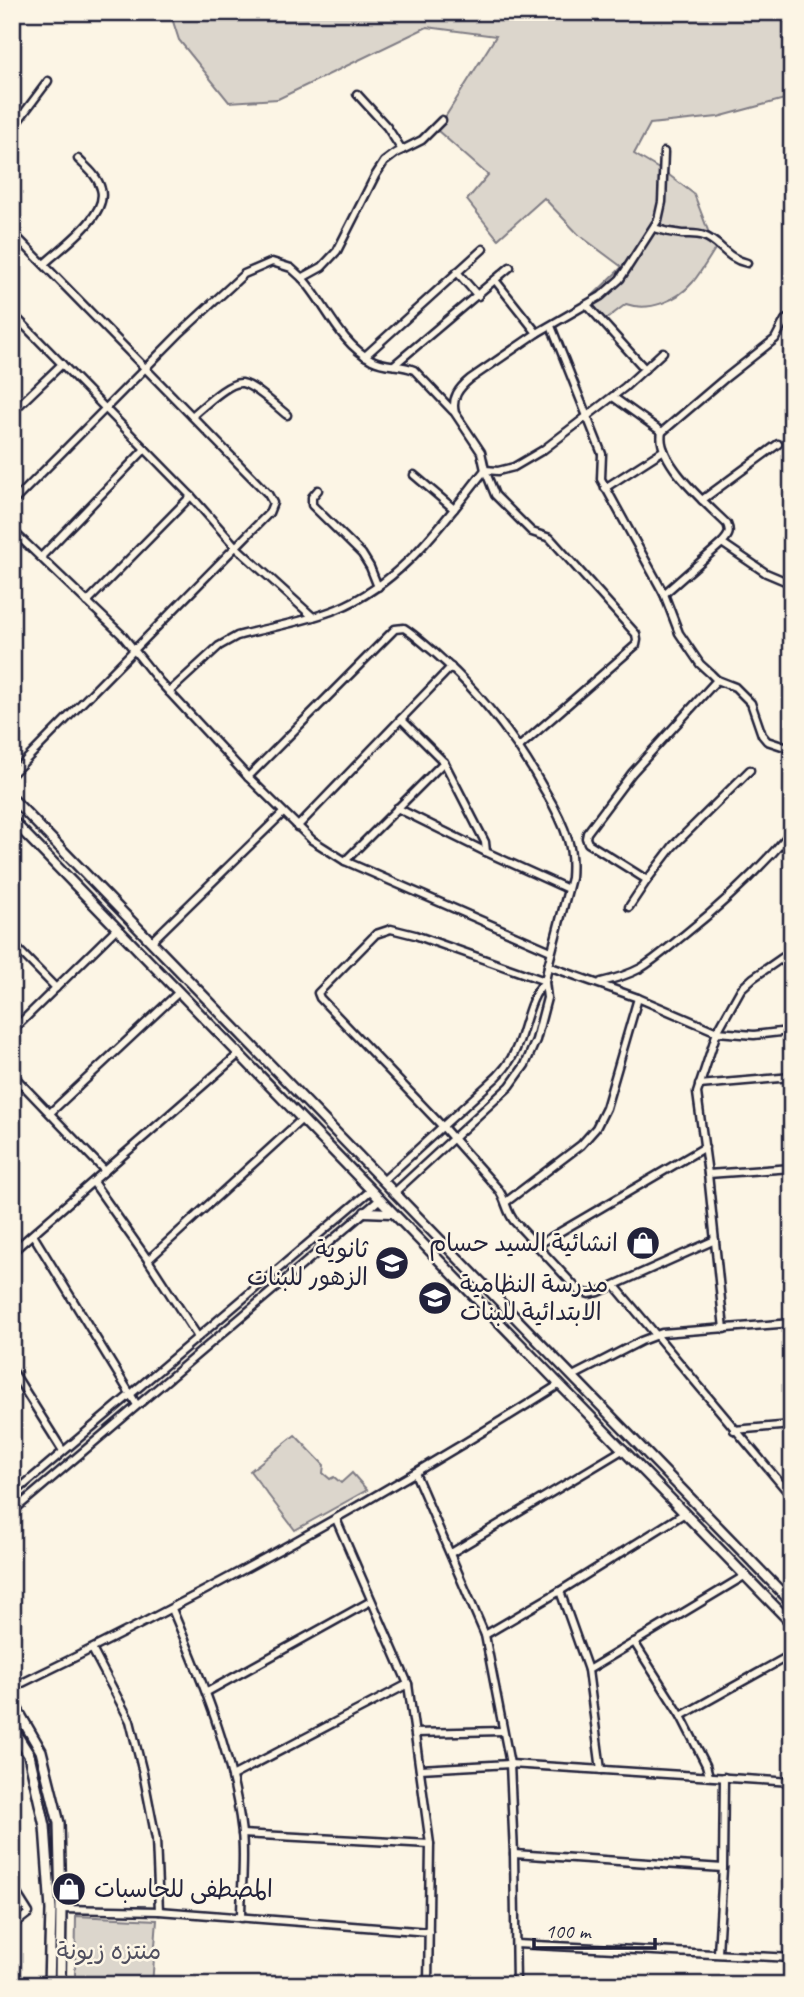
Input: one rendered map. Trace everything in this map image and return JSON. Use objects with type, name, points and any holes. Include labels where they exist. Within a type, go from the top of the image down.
[{"type":"main road","points":[[12,1701],[41,1751],[59,1823],[60,1985]]},
{"type":"main road","points":[[12,1728],[29,1755],[45,1826],[51,1910],[49,1985]]},
{"type":"main road","points":[[45,1826],[59,1823]]},
{"type":"street","points":[[12,129],[48,81]]},
{"type":"street","points":[[357,94],[387,127],[402,150]]},
{"type":"street","points":[[302,278],[322,267],[337,251],[379,169],[390,157],[422,140],[442,120]]},
{"type":"street","points":[[455,413],[454,398],[463,385],[537,333],[601,296],[620,279],[654,228],[662,202],[664,152]]},
{"type":"street","points":[[44,264],[89,223],[101,206],[102,189],[98,180],[78,159]]},
{"type":"street","points":[[654,228],[672,233],[705,236],[729,256],[747,263]]},
{"type":"street","points":[[12,774],[269,513],[273,503],[272,498],[145,366],[14,237]]},
{"type":"street","points":[[365,356],[482,248]]},
{"type":"street","points":[[12,503],[145,366],[244,274],[272,262],[291,268],[302,278],[350,344],[378,363],[400,365],[414,370],[455,413],[481,452],[495,495],[532,532],[550,538],[636,634],[636,645],[519,747]]},
{"type":"street","points":[[393,366],[510,267]]},
{"type":"street","points":[[457,272],[478,296]]},
{"type":"street","points":[[495,280],[537,333]]},
{"type":"street","points":[[587,305],[645,369]]},
{"type":"street","points":[[12,313],[191,496],[236,547],[313,617]]},
{"type":"street","points":[[664,594],[729,534],[727,524],[675,469],[661,443],[662,432],[775,339],[785,320],[792,316]]},
{"type":"street","points":[[12,327],[19,320]]},
{"type":"street","points":[[551,326],[602,454],[601,475],[605,488],[643,552],[680,633],[701,664],[717,680],[735,687],[751,703],[762,735],[767,741],[790,747]]},
{"type":"street","points":[[485,470],[498,471],[514,467],[543,450],[613,397],[663,352]]},
{"type":"street","points":[[12,412],[62,364]]},
{"type":"street","points":[[192,416],[237,383],[248,385],[288,415]]},
{"type":"street","points":[[613,397],[662,432]]},
{"type":"street","points":[[702,500],[778,444]]},
{"type":"street","points":[[41,557],[145,449]]},
{"type":"street","points":[[605,488],[664,450]]},
{"type":"street","points":[[169,692],[228,640],[336,610],[378,587],[406,563],[485,470]]},
{"type":"street","points":[[414,475],[454,509]]},
{"type":"street","points":[[318,490],[312,497],[312,505],[362,554],[378,587]]},
{"type":"street","points":[[87,602],[191,496]]},
{"type":"street","points":[[12,530],[134,650],[169,692],[283,813],[327,852],[551,950]]},
{"type":"street","points":[[722,543],[766,573],[792,584]]},
{"type":"street","points":[[248,777],[395,629],[400,628],[408,631],[451,667],[487,705],[519,747],[551,802],[569,841],[572,866],[545,981],[547,998],[536,1040],[525,1065],[510,1086],[395,1192]]},
{"type":"street","points":[[297,827],[451,667]]},
{"type":"street","points":[[647,880],[588,843],[586,835],[632,773],[717,680]]},
{"type":"street","points":[[401,719],[444,762],[485,842],[486,852]]},
{"type":"street","points":[[345,861],[444,762]]},
{"type":"street","points":[[629,907],[647,880],[688,831],[750,769]]},
{"type":"street","points":[[12,798],[792,1603]]},
{"type":"street","points":[[397,808],[568,889]]},
{"type":"street","points":[[152,941],[283,813]]},
{"type":"street","points":[[12,820],[792,1624]]},
{"type":"street","points":[[599,983],[643,967],[670,947],[709,915],[792,831]]},
{"type":"street","points":[[93,903],[96,896],[105,893]]},
{"type":"street","points":[[12,1031],[117,928]]},
{"type":"street","points":[[545,981],[391,929],[376,934],[319,991],[320,998],[498,1189],[511,1217],[579,1291],[594,1294],[715,1240]]},
{"type":"street","points":[[12,943],[56,988]]},
{"type":"street","points":[[724,1329],[697,1093],[717,1032],[741,989],[792,951]]},
{"type":"street","points":[[781,959],[792,969]]},
{"type":"street","points":[[548,966],[638,998],[717,1032],[754,1035],[789,1031]]},
{"type":"street","points":[[384,1181],[506,1067],[517,1047],[536,992],[545,981]]},
{"type":"street","points":[[50,1113],[179,992]]},
{"type":"street","points":[[506,1202],[572,1152],[596,1128],[606,1108],[638,998]]},
{"type":"street","points":[[12,1252],[239,1054]]},
{"type":"street","points":[[12,1074],[106,1171]]},
{"type":"street","points":[[699,1085],[792,1077]]},
{"type":"street","points":[[148,1260],[302,1119]]},
{"type":"street","points":[[536,1246],[705,1147]]},
{"type":"street","points":[[708,1174],[792,1168]]},
{"type":"street","points":[[93,1182],[198,1337]]},
{"type":"street","points":[[12,1494],[370,1191]]},
{"type":"street","points":[[12,1512],[379,1200]]},
{"type":"street","points":[[365,1212],[391,1213]]},
{"type":"street","points":[[33,1235],[137,1405]]},
{"type":"street","points":[[468,1289],[478,1280]]},
{"type":"street","points":[[615,1286],[792,1497]]},
{"type":"street","points":[[573,1376],[655,1335],[792,1324]]},
{"type":"street","points":[[12,1370],[64,1451]]},
{"type":"street","points":[[12,1688],[172,1609],[336,1519],[560,1384]]},
{"type":"street","points":[[734,1430],[792,1425]]},
{"type":"street","points":[[451,1553],[624,1449]]},
{"type":"street","points":[[415,1473],[485,1635],[510,1764],[516,1985]]},
{"type":"street","points":[[485,1635],[685,1513]]},
{"type":"street","points":[[336,1519],[408,1684],[430,1844],[428,1985]]},
{"type":"street","points":[[588,1670],[746,1576]]},
{"type":"street","points":[[560,1591],[588,1670],[601,1770]]},
{"type":"street","points":[[207,1692],[371,1601]]},
{"type":"street","points":[[172,1609],[207,1692],[232,1776],[242,1834],[241,1918]]},
{"type":"street","points":[[634,1642],[681,1716],[709,1776]]},
{"type":"street","points":[[92,1649],[130,1720],[144,1773],[156,1839],[159,1911]]},
{"type":"street","points":[[681,1716],[792,1654]]},
{"type":"street","points":[[232,1776],[408,1684]]},
{"type":"street","points":[[415,1733],[503,1731]]},
{"type":"street","points":[[694,1775],[699,1754]]},
{"type":"street","points":[[420,1769],[510,1764],[792,1782]]},
{"type":"street","points":[[718,1953],[723,1868],[724,1777]]},
{"type":"street","points":[[242,1834],[430,1844]]},
{"type":"street","points":[[514,1854],[723,1868]]},
{"type":"street","points":[[12,1886],[29,1913],[12,1926]]},
{"type":"street","points":[[61,1909],[159,1911],[429,1932]]},
{"type":"street","points":[[516,1944],[792,1958]]},
{"type":"green space","points":[[170,12],[792,12],[792,97],[718,117],[650,124],[634,154],[694,194],[715,249],[693,282],[679,295],[653,306],[626,304],[605,320],[589,299],[622,267],[579,235],[544,198],[498,239],[467,200],[488,175],[437,130],[496,36],[427,27],[278,99],[229,102],[179,40]]},
{"type":"green space","points":[[295,1435],[324,1465],[323,1473],[330,1479],[334,1477],[341,1483],[352,1473],[367,1490],[295,1530],[250,1471]]},
{"type":"green space","name":"منتزه زيونة","points":[[76,1916],[157,1920],[152,1985],[75,1985]]},
{"type":"place","name":"انشائية السيد حسام","points":[[643,1243]]},
{"type":"place","name":"ثانوية الزهور للبنات","points":[[392,1263]]},
{"type":"place","name":"مدرسة النظامية الابتدائية للبنات","points":[[435,1298]]},
{"type":"place","name":"المصطفى للحاسبات","points":[[69,1889]]}]
